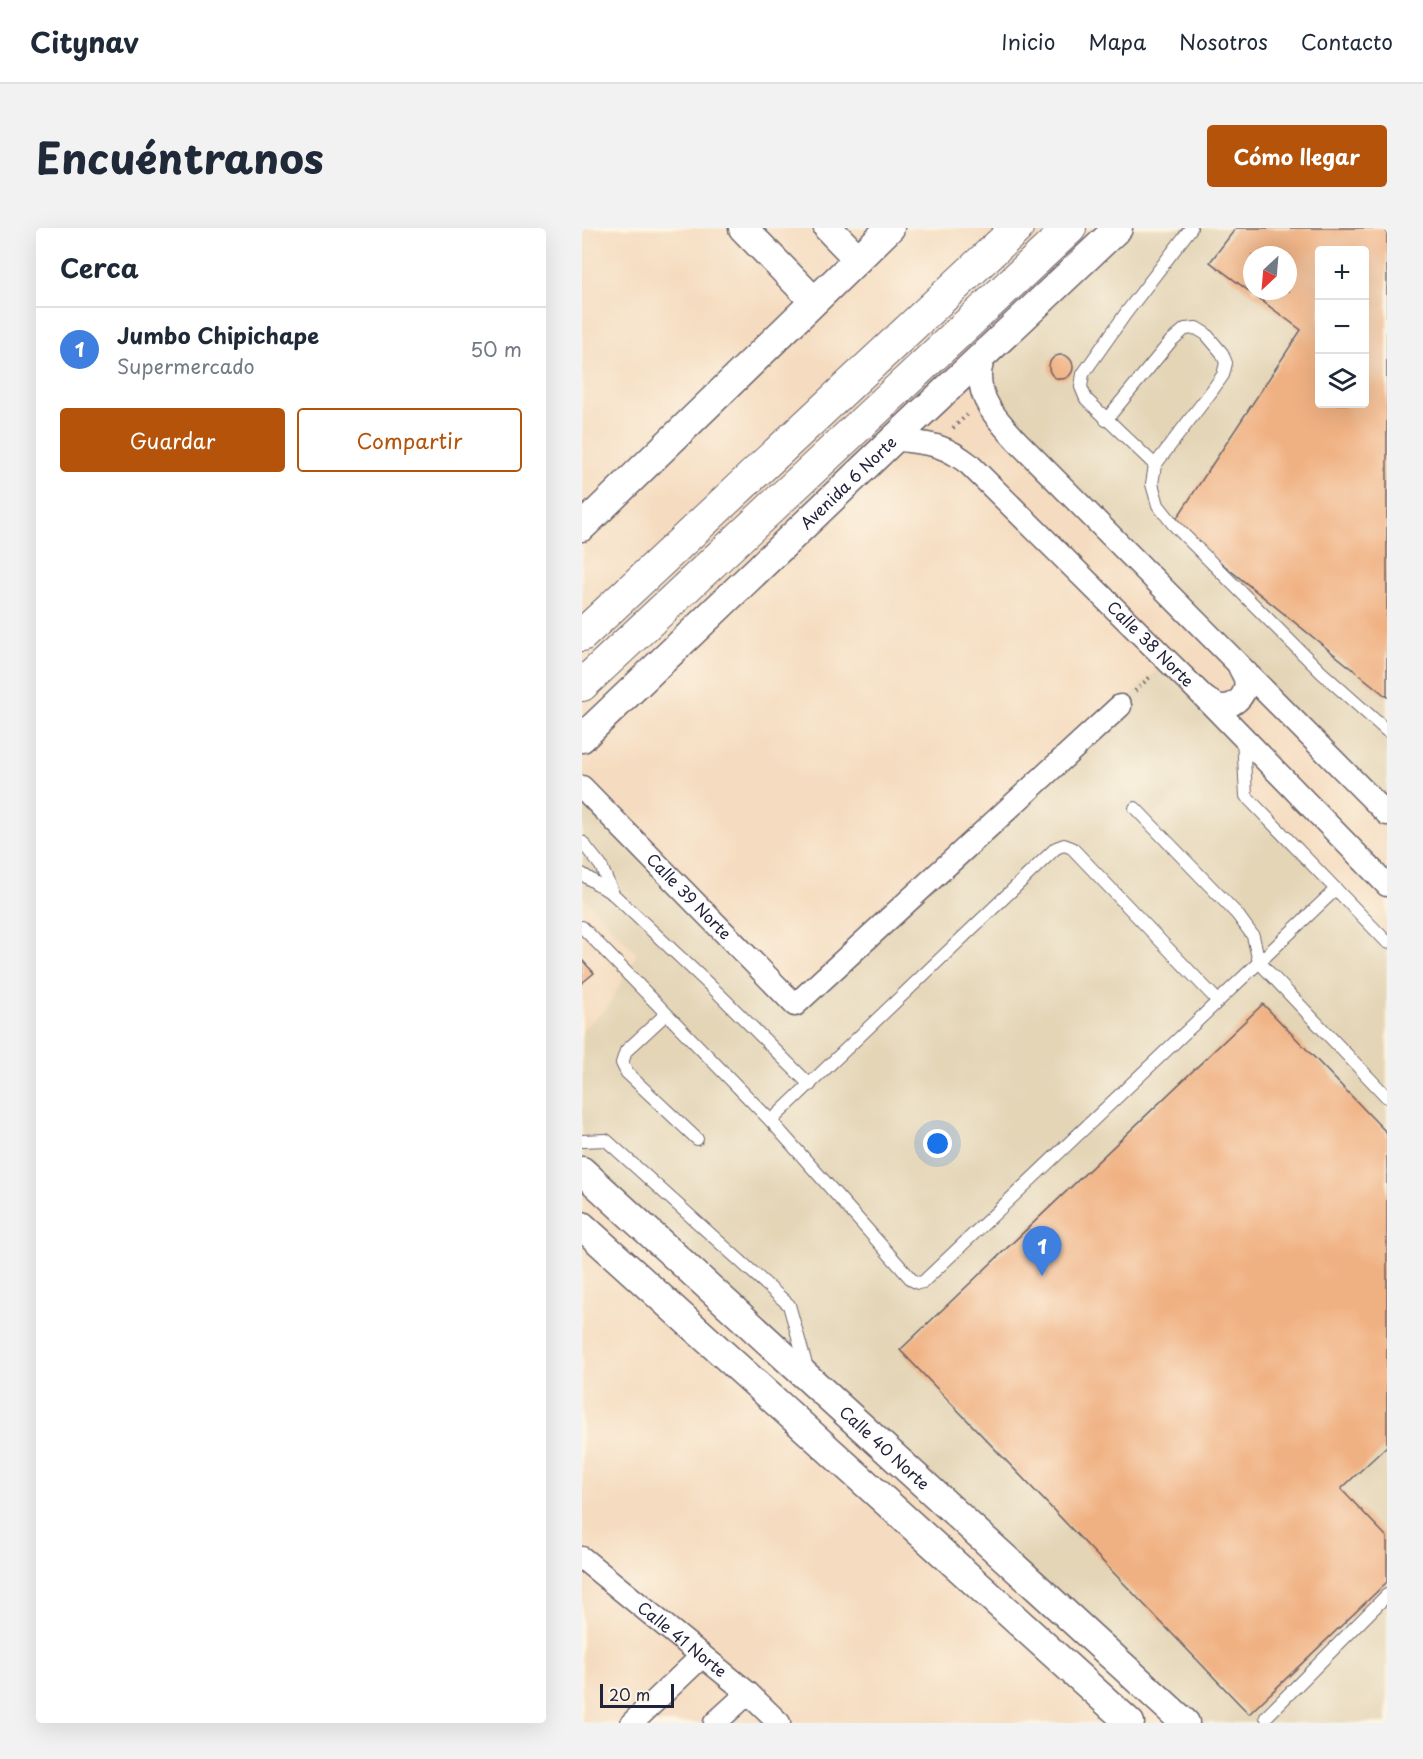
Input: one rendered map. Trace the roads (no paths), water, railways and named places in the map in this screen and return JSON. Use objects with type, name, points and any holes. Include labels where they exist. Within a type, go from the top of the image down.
[{"type":"main road","points":[[582,634],[1017,228]]},
{"type":"main road","name":"Avenida 6 Norte","points":[[582,685],[1070,228]]},
{"type":"street","points":[[742,228],[814,301]]},
{"type":"street","points":[[828,228],[858,259]]},
{"type":"street","points":[[582,527],[890,228]]},
{"type":"street","name":"Avenida 6 Norte","points":[[582,738],[1118,228]]},
{"type":"street","points":[[984,355],[980,374],[984,400],[1016,441],[1387,814]]},
{"type":"street","name":"Calle 38 Norte","points":[[894,439],[934,444],[953,452],[969,464],[1205,698],[1387,885]]},
{"type":"street","points":[[1205,698],[1221,706],[1231,705],[1239,700],[1245,688],[1245,679],[1239,666]]},
{"type":"street","points":[[1243,737],[1242,718],[1251,707],[1265,704],[1281,709]]},
{"type":"street","name":"Calle 39 Norte","points":[[582,787],[795,1005],[1120,706]]},
{"type":"street","name":"Calle 40 Norte","points":[[582,1171],[1185,1723]]},
{"type":"street","points":[[582,1226],[1130,1723]]},
{"type":"street","name":"Calle 41 Norte","points":[[582,1558],[748,1693],[779,1723]]},
{"type":"street","points":[[632,1723],[702,1656]]},
{"type":"street","points":[[715,1723],[748,1693]]},
{"type":"lane","points":[[1155,465],[1086,399],[1081,387],[1083,374],[1191,228]]},
{"type":"lane","points":[[1106,420],[1171,341],[1185,329],[1196,328],[1206,334],[1222,353],[1226,363],[1223,375],[1155,465],[1152,484],[1158,505],[1173,524],[1321,672],[1387,731]]},
{"type":"lane","points":[[1243,737],[1246,796],[1387,942]]},
{"type":"lane","points":[[1135,808],[1238,914],[1253,936],[1259,962],[1387,1097]]},
{"type":"lane","points":[[582,842],[601,866],[613,894]]},
{"type":"lane","points":[[771,1121],[1056,848],[1064,845],[1072,848],[1218,1001]]},
{"type":"lane","points":[[582,874],[613,894],[810,1084]]},
{"type":"lane","points":[[582,927],[771,1121],[912,1280],[918,1283],[923,1282],[1336,890]]},
{"type":"lane","points":[[666,1014],[626,1051],[622,1063],[627,1073],[697,1138]]},
{"type":"lane","points":[[582,1141],[606,1140],[789,1305],[811,1381]]},
{"type":"lane","points":[[1266,1717],[1387,1595]]},
{"type":"place","name":"Jumbo Chipichape","points":[[1042,1276]]}]
